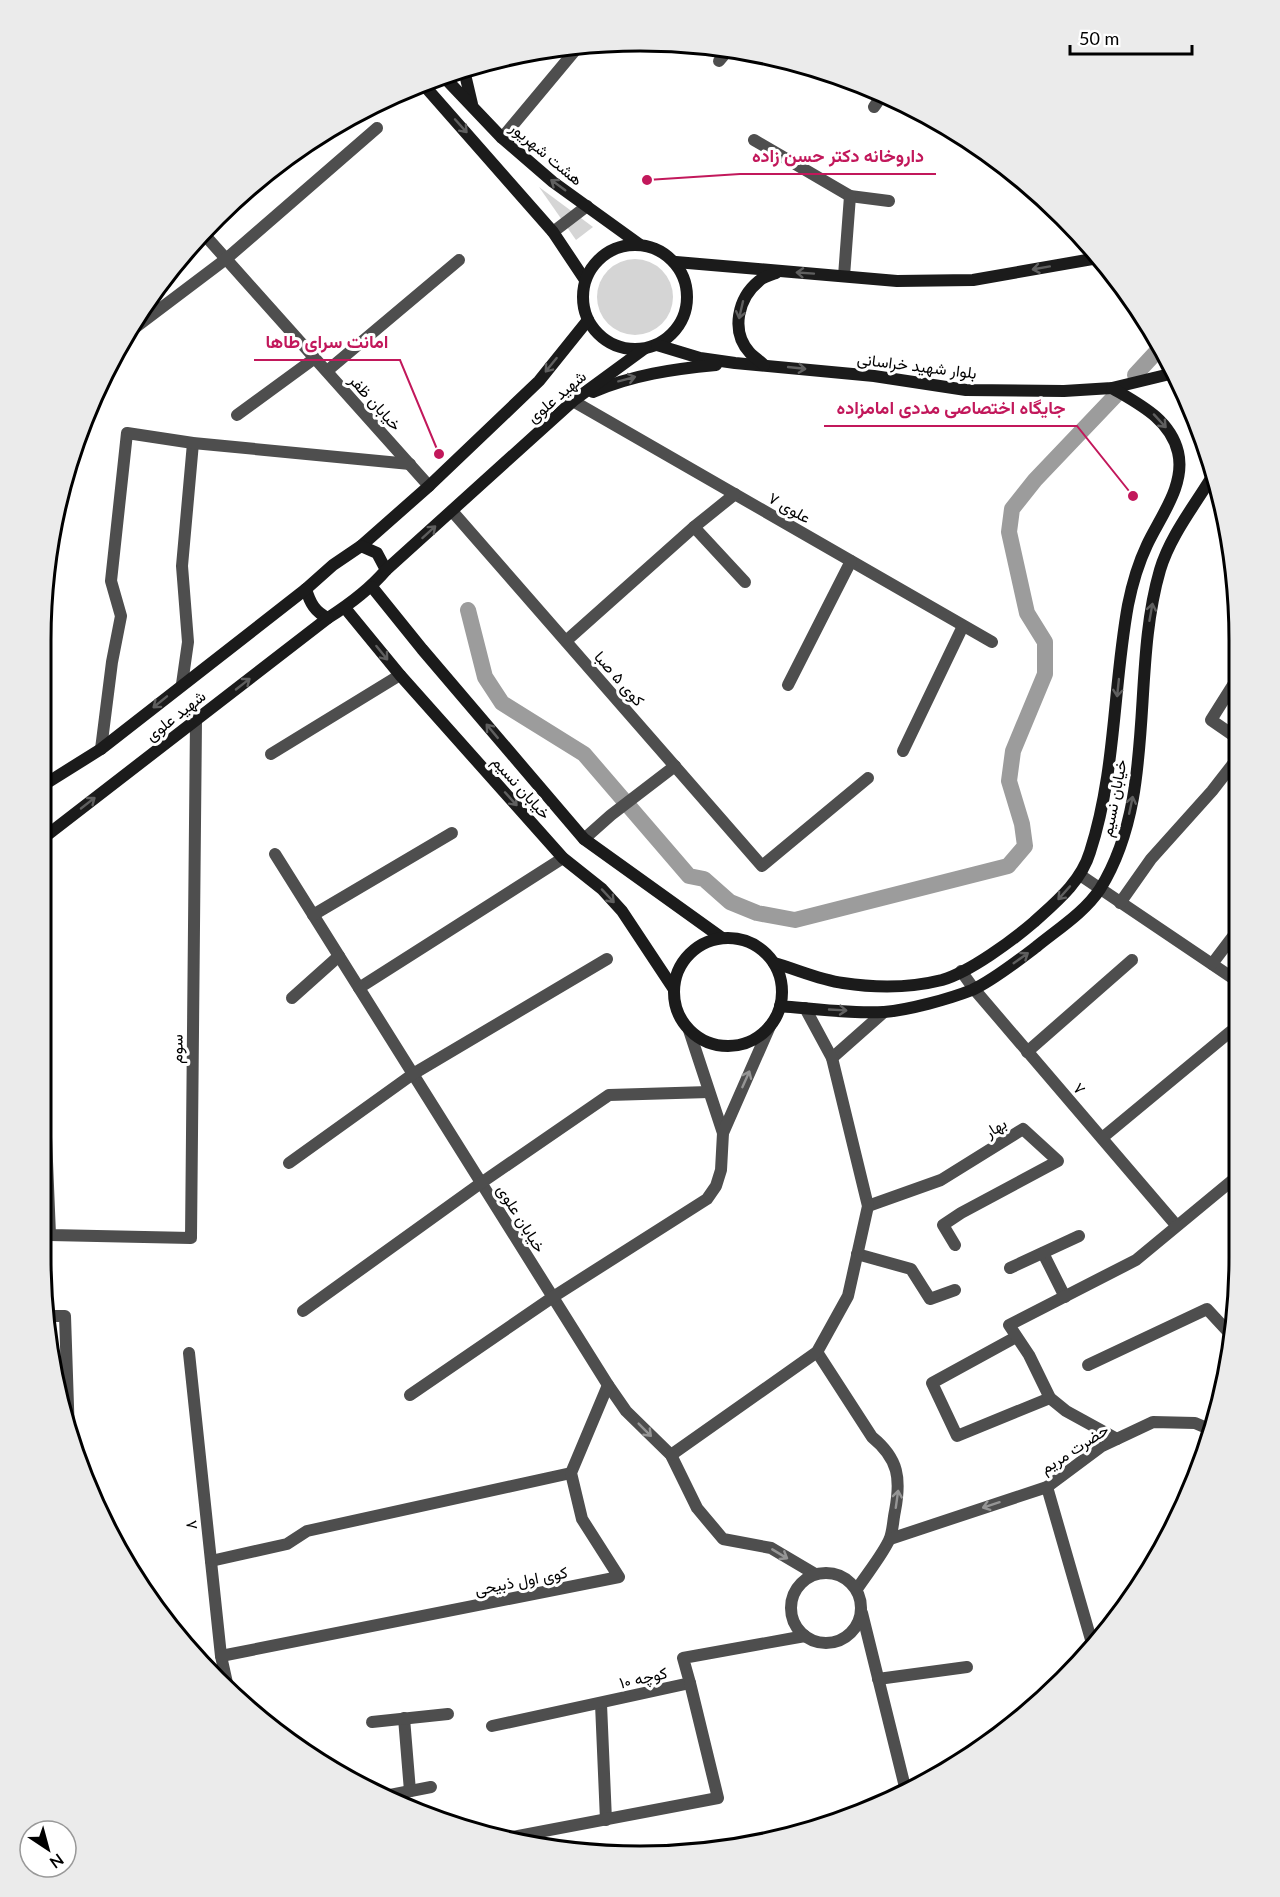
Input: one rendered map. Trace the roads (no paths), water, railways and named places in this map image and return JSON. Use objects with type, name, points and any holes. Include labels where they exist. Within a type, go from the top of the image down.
[{"type":"main road","points":[[466,78],[473,106]]},
{"type":"main road","name":"هشت شهریور","points":[[450,83],[502,138],[553,182],[639,244]]},
{"type":"main road","points":[[429,91],[553,232],[585,280]]},
{"type":"main road","points":[[639,244],[653,247],[676,262],[687,287],[688,301],[685,315],[669,338],[644,349],[631,349],[605,340],[595,331],[588,320],[583,300],[585,280],[596,262],[612,249],[639,244]]},
{"type":"main road","points":[[676,262],[897,281],[973,280],[1089,260]]},
{"type":"main road","points":[[764,365],[749,352],[740,333],[739,313],[746,293],[761,279],[780,271]]},
{"type":"main road","name":"شهید علوی","points":[[51,780],[101,749],[306,589],[333,565],[361,546],[429,486],[539,381],[588,320]]},
{"type":"main road","name":"بلوار شهید خراسانی","points":[[657,345],[700,358],[874,376],[966,390],[1064,391],[1112,388],[1166,375]]},
{"type":"main road","name":"شهید علوی","points":[[51,832],[328,618],[372,587],[386,570],[573,400],[644,349]]},
{"type":"main road","points":[[573,400],[614,382],[643,375],[735,363]]},
{"type":"main road","name":"خیابان نسیم","points":[[774,963],[842,983],[900,987],[945,979],[1015,939],[1060,898],[1080,875],[1090,854],[1096,833],[1111,750],[1128,603],[1143,555],[1174,493],[1179,472],[1179,454],[1161,420],[1112,388]]},
{"type":"main road","name":"خیابان نسیم","points":[[780,1006],[884,1012],[941,1000],[974,989],[1023,958],[1083,909],[1100,889],[1122,843],[1132,802],[1139,752],[1145,645],[1161,568],[1171,544],[1208,484]]},
{"type":"main road","points":[[361,546],[377,553],[386,570]]},
{"type":"main road","name":"خیابان نسیم","points":[[372,587],[584,839],[722,938]]},
{"type":"main road","points":[[306,589],[312,607],[328,618]]},
{"type":"main road","name":"خیابان نسیم","points":[[345,608],[400,675],[563,858],[602,889],[622,911],[673,988]]},
{"type":"main road","points":[[722,938],[742,939],[760,948],[774,963],[782,984],[780,1006],[770,1026],[752,1040],[730,1046],[708,1042],[689,1030],[677,1011],[673,988],[678,970],[688,954],[704,943],[722,938]]},
{"type":"street","points":[[502,138],[570,55]]},
{"type":"street","points":[[719,61],[722,57]]},
{"type":"street","points":[[874,107],[878,102]]},
{"type":"street","points":[[146,319],[226,258],[377,129]]},
{"type":"street","points":[[754,141],[850,196],[889,201]]},
{"type":"street","points":[[844,276],[850,196]]},
{"type":"street","points":[[553,232],[587,206]]},
{"type":"street","name":"خیابان ظفر","points":[[209,240],[429,486]]},
{"type":"street","points":[[327,371],[459,260]]},
{"type":"street","points":[[237,416],[315,358]]},
{"type":"street","name":"علوی ۷","points":[[573,400],[992,642]]},
{"type":"street","points":[[101,749],[112,662],[121,616],[111,581],[128,433],[193,443],[410,464]]},
{"type":"street","points":[[182,684],[188,642],[182,566],[193,443]]},
{"type":"street","points":[[566,641],[694,527],[735,494]]},
{"type":"street","name":"کوی ۵ صبا","points":[[452,512],[762,866],[868,778]]},
{"type":"street","points":[[694,527],[745,582]]},
{"type":"street","points":[[788,685],[851,561]]},
{"type":"street","points":[[903,751],[963,626]]},
{"type":"street","points":[[271,754],[400,675]]},
{"type":"street","points":[[1229,690],[1211,720],[1229,733]]},
{"type":"street","name":"سوم","points":[[51,1235],[191,1238],[196,720]]},
{"type":"street","points":[[584,839],[611,815],[675,766]]},
{"type":"street","points":[[1120,903],[1151,859],[1212,791],[1229,768]]},
{"type":"street","points":[[313,915],[452,833]]},
{"type":"street","name":"خیابان علوی","points":[[275,854],[608,1385],[626,1411],[671,1455],[697,1508],[723,1539],[771,1548],[814,1574]]},
{"type":"street","points":[[359,988],[563,858]]},
{"type":"street","points":[[1080,875],[1229,976]]},
{"type":"street","points":[[1212,964],[1229,941]]},
{"type":"street","points":[[292,998],[339,956]]},
{"type":"street","points":[[289,1163],[413,1074],[607,959]]},
{"type":"street","points":[[1027,1052],[1132,960]]},
{"type":"street","name":"۷","points":[[961,971],[1027,1052],[1176,1225]]},
{"type":"street","points":[[671,1455],[817,1352],[848,1296],[868,1206],[832,1058],[806,1008]]},
{"type":"street","points":[[832,1058],[884,1012]]},
{"type":"street","points":[[410,1395],[553,1297],[707,1198],[716,1186],[721,1170],[723,1133],[770,1026]]},
{"type":"street","points":[[689,1030],[723,1133]]},
{"type":"street","points":[[1102,1138],[1229,1033]]},
{"type":"street","points":[[303,1311],[481,1183],[609,1095],[709,1092]]},
{"type":"street","name":"بهار","points":[[868,1206],[941,1180],[1023,1129],[1058,1161],[943,1225],[955,1245]]},
{"type":"street","points":[[1117,1439],[1066,1411],[1050,1398],[1029,1355],[1009,1325],[1136,1260],[1229,1182]]},
{"type":"street","points":[[1010,1268],[1079,1236]]},
{"type":"street","points":[[1043,1253],[1065,1297]]},
{"type":"street","points":[[857,1254],[911,1269],[930,1299],[955,1290]]},
{"type":"street","points":[[1089,1365],[1207,1309],[1225,1328]]},
{"type":"street","points":[[54,1316],[65,1316],[68,1395]]},
{"type":"street","points":[[1016,1337],[932,1383],[957,1436],[1050,1398]]},
{"type":"street","points":[[817,1352],[873,1437],[886,1448],[893,1459],[898,1475],[898,1493],[890,1539],[857,1589]]},
{"type":"street","name":"۸","points":[[189,1353],[221,1656],[225,1674]]},
{"type":"street","points":[[211,1561],[287,1544],[307,1531],[571,1473],[608,1385]]},
{"type":"street","name":"حضرت مریم","points":[[890,1539],[1047,1487],[1102,1446],[1153,1422],[1196,1423],[1204,1427]]},
{"type":"street","name":"کوی اول ذبیحی","points":[[221,1656],[619,1577],[582,1519],[571,1473]]},
{"type":"street","points":[[1047,1487],[1092,1635]]},
{"type":"street","points":[[862,1612],[851,1634],[840,1641],[828,1644],[816,1642],[797,1629],[792,1619],[792,1597],[797,1587],[805,1579],[814,1574],[826,1572],[838,1574],[849,1580],[857,1589],[906,1782]]},
{"type":"street","name":"کوچه ۱۰","points":[[492,1726],[690,1683],[683,1658],[805,1636]]},
{"type":"street","points":[[878,1679],[968,1667]]},
{"type":"street","points":[[525,1835],[718,1798],[690,1683]]},
{"type":"street","points":[[601,1704],[606,1820]]},
{"type":"street","points":[[372,1722],[448,1714]]},
{"type":"street","points":[[404,1718],[410,1791]]},
{"type":"street","points":[[398,1793],[430,1787]]},
{"type":"waterway","points":[[1135,375],[1154,354]]},
{"type":"waterway","points":[[468,610],[485,677],[502,703],[584,754],[689,876],[704,879],[730,902],[757,913],[795,920],[1008,866],[1025,846],[1022,824],[1009,781],[1013,751],[1045,674],[1045,642],[1027,613],[1009,532],[1012,509],[1035,480],[1116,395]]},
{"type":"place","name":"داروخانه دکتر حسن زاده","points":[[647,180]]},
{"type":"place","name":"امانت سرای طاها","points":[[439,454]]},
{"type":"place","name":"جایگاه اختصاصی مددی امامزاده","points":[[1133,496]]}]
